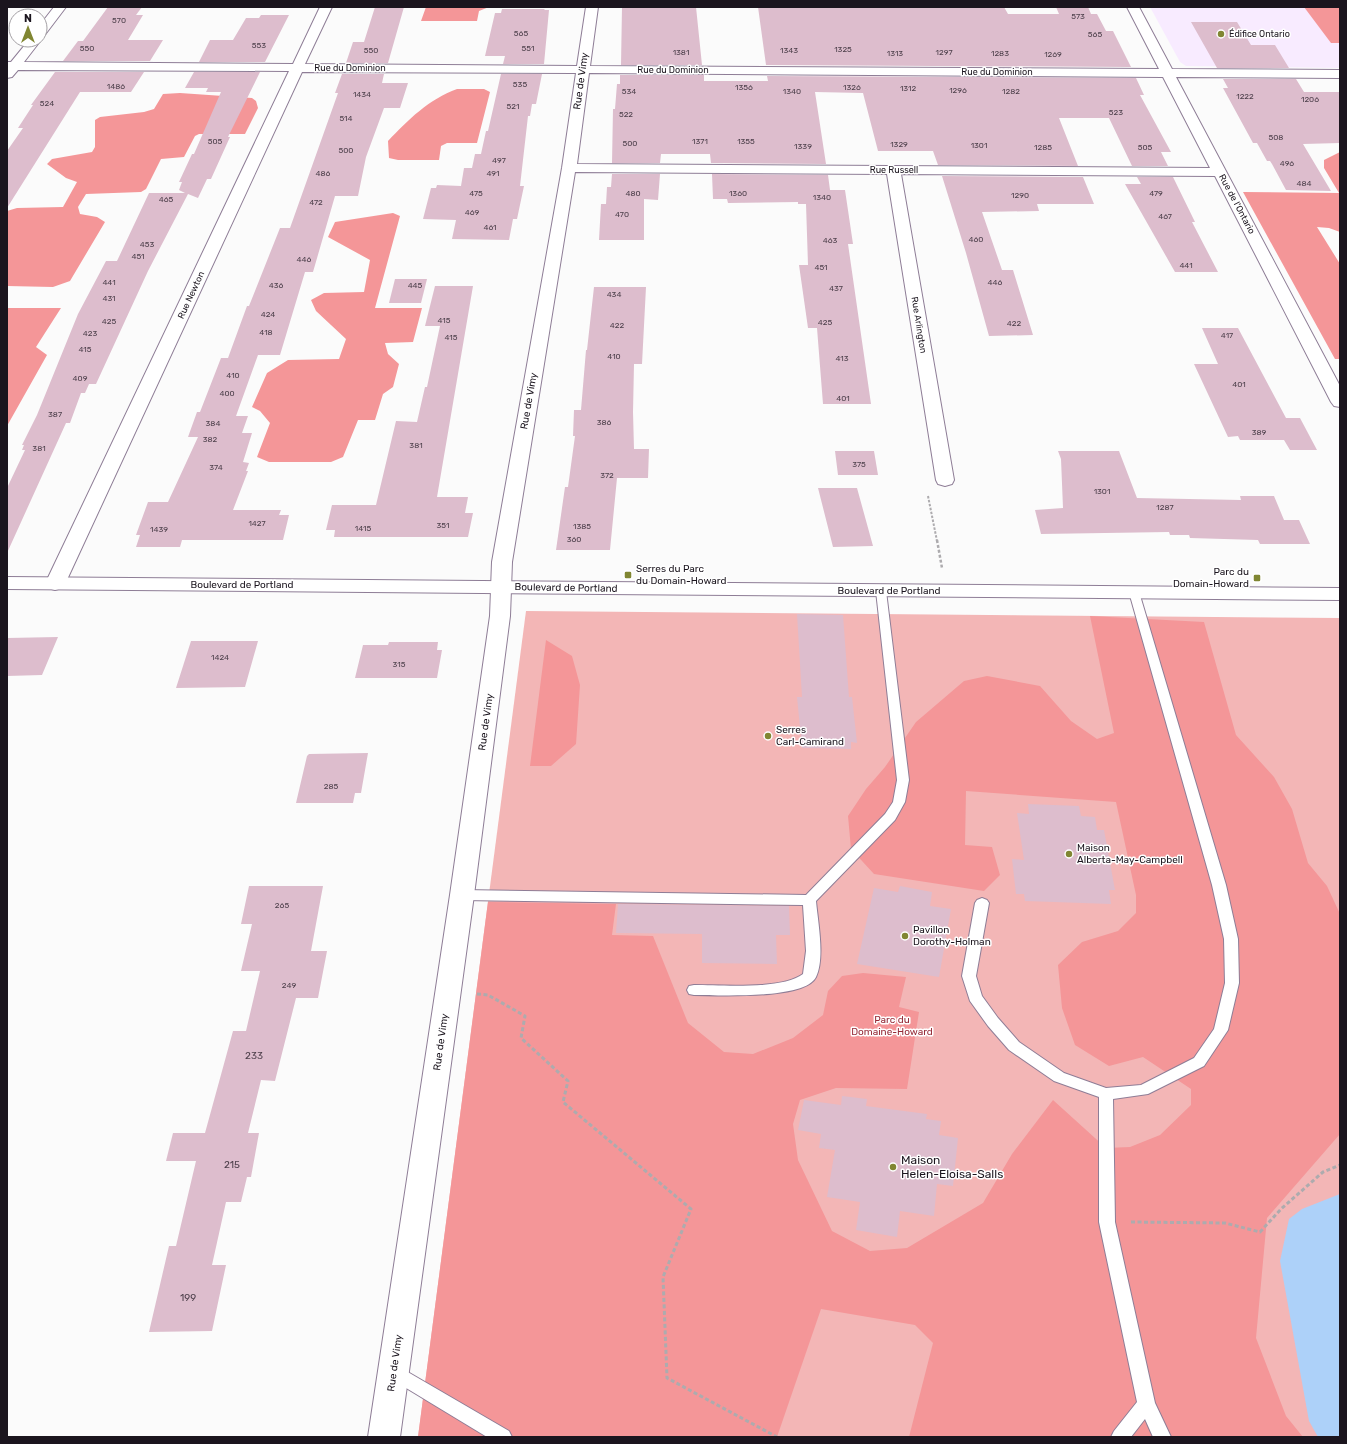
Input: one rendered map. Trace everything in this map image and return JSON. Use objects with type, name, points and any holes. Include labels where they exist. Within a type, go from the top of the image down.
[{"type":"street","points":[[48,23],[60,7]]},
{"type":"street","name":"Rue Newton","points":[[55,584],[326,7]]},
{"type":"street","name":"Rue de Vimy","points":[[384,1437],[462,895],[500,616],[502,562],[568,168],[592,7]]},
{"type":"street","name":"Rue de l'Ontario","points":[[1133,7],[1340,402]]},
{"type":"street","points":[[10,69],[28,48]]},
{"type":"street","name":"Rue du Dominion","points":[[10,69],[298,68],[1340,74]]},
{"type":"street","name":"Rue Russell","points":[[568,168],[1220,172]]},
{"type":"street","name":"Rue Arlington","points":[[893,170],[945,480]]},
{"type":"street","name":"Boulevard de Portland","points":[[7,583],[1340,594]]},
{"type":"lane","points":[[462,895],[809,900],[890,817],[899,802],[903,780],[881,590]]},
{"type":"lane","points":[[982,903],[969,976],[975,997],[993,1022],[1014,1046],[1059,1077],[1106,1094],[1143,1090],[1199,1062],[1221,1030],[1232,983],[1231,939],[1219,885],[1134,592]]},
{"type":"lane","points":[[694,990],[776,989],[799,984],[808,977],[813,963],[809,900]]},
{"type":"lane","points":[[1106,1094],[1107,1222],[1146,1404],[1162,1437]]},
{"type":"lane","points":[[394,1372],[503,1437]]},
{"type":"lane","points":[[1120,1437],[1146,1404]]},
{"type":"path","points":[[945,480],[926,481],[945,591]]},
{"type":"path","points":[[448,993],[488,994],[525,1016],[521,1038],[568,1082],[563,1102],[690,1209],[663,1277],[667,1378],[777,1437]]},
{"type":"path","points":[[1107,1222],[1225,1223],[1260,1232],[1281,1209],[1323,1172],[1340,1165]]},
{"type":"shaded area","points":[[1150,7],[1312,7],[1340,45],[1340,68],[1186,66],[1180,62]]},
{"type":"green space","points":[[426,7],[489,7],[479,11],[477,21],[421,21]]},
{"type":"green space","points":[[1304,7],[1340,7],[1340,43],[1331,43]]},
{"type":"green space","points":[[457,89],[484,89],[490,92],[477,143],[447,143],[441,146],[439,160],[398,160],[389,158],[388,141],[411,118],[428,104]]},
{"type":"green space","points":[[180,93],[252,98],[256,101],[258,108],[245,134],[199,134],[195,136],[184,157],[161,159],[146,189],[141,192],[86,194],[78,207],[80,214],[97,217],[105,222],[70,281],[53,287],[7,286],[7,211],[17,208],[63,207],[77,182],[66,178],[47,164],[52,159],[92,152],[95,147],[95,120],[100,117],[144,112],[154,109],[163,94]]},
{"type":"green space","points":[[1340,152],[1340,232],[1329,228],[1317,227],[1340,264],[1340,359],[1335,359],[1243,192],[1339,193],[1324,168],[1324,160]]},
{"type":"green space","points":[[393,213],[400,216],[375,308],[422,308],[413,342],[385,343],[388,354],[399,364],[393,387],[383,394],[375,420],[358,420],[343,457],[331,462],[269,462],[257,457],[270,423],[260,411],[252,407],[267,373],[288,360],[339,359],[346,339],[316,311],[311,300],[324,293],[364,292],[370,260],[328,237],[335,222]]},
{"type":"green space","points":[[7,308],[61,308],[36,347],[47,355],[7,426]]},
{"type":"green space","name":"Parc du Domaine-Howard","points":[[526,611],[1340,618],[1340,1437],[418,1437]]},
{"type":"green space","points":[[1090,616],[1204,622],[1236,735],[1274,777],[1292,809],[1308,863],[1327,886],[1340,914],[1340,1134],[1267,1218],[1256,1338],[1286,1416],[1303,1437],[909,1437],[933,1343],[915,1325],[821,1309],[777,1437],[418,1437],[488,902],[616,904],[612,935],[653,936],[688,1023],[724,1052],[753,1054],[793,1038],[823,1015],[828,991],[842,976],[863,973],[906,977],[899,1007],[919,1012],[907,1089],[836,1088],[800,1100],[793,1124],[798,1160],[832,1231],[870,1251],[907,1248],[983,1203],[1012,1154],[1053,1100],[1106,1148],[1130,1147],[1160,1135],[1191,1105],[1191,1089],[1143,1057],[1109,1066],[1075,1045],[1062,1008],[1058,965],[1082,942],[1118,931],[1136,913],[1136,895],[1116,802],[966,791],[965,845],[992,847],[1000,875],[984,891],[874,874],[851,849],[848,816],[866,789],[885,767],[916,722],[964,681],[987,676],[1040,686],[1071,721],[1097,739],[1114,733]]},
{"type":"green space","points":[[546,640],[572,656],[580,685],[576,744],[551,766],[530,766]]},
{"type":"water","points":[[1340,1194],[1340,1437],[1318,1437],[1309,1421],[1280,1261],[1289,1219],[1302,1209]]},
{"type":"building","points":[[108,7],[142,7],[136,15],[143,15],[128,40],[163,40],[150,61],[63,61],[78,41],[83,41]]},
{"type":"building","points":[[375,7],[404,7],[388,63],[346,63],[353,42],[364,42]]},
{"type":"building","points":[[622,7],[696,7],[702,65],[621,65]]},
{"type":"building","points":[[758,7],[1004,7],[1008,14],[1059,14],[1056,7],[1088,7],[1091,14],[1097,14],[1106,31],[1113,31],[1131,67],[766,65]]},
{"type":"building","points":[[502,9],[549,10],[544,64],[503,64],[505,56],[485,56],[495,13],[501,13]]},
{"type":"building","points":[[261,15],[289,15],[265,62],[199,62],[210,40],[233,40],[246,18],[259,18]]},
{"type":"building","name":"Édifice Ontario","points":[[1191,22],[1237,22],[1251,45],[1275,45],[1289,68],[1217,68]]},
{"type":"building","points":[[55,72],[144,72],[131,92],[80,92],[7,208],[7,151],[23,128],[18,128],[33,105],[31,105]]},
{"type":"building","points":[[194,72],[260,72],[228,137],[230,137],[211,179],[207,179],[198,198],[188,194],[148,271],[96,384],[89,384],[85,393],[81,393],[70,423],[66,423],[7,553],[7,488],[25,450],[22,450],[24,445],[22,445],[37,415],[78,314],[106,261],[117,261],[149,193],[185,193],[179,190],[182,182],[179,182],[192,154],[194,154],[221,92],[206,92],[208,88],[185,88]]},
{"type":"building","points":[[342,74],[384,74],[382,83],[408,83],[400,108],[384,108],[366,157],[358,196],[335,196],[313,272],[305,272],[280,355],[258,355],[236,416],[248,416],[242,433],[252,433],[243,462],[249,463],[246,471],[248,471],[233,510],[281,510],[279,515],[289,515],[283,540],[182,540],[180,547],[136,547],[140,535],[136,535],[148,502],[168,502],[198,437],[188,437],[197,412],[200,412],[221,358],[228,358],[247,306],[249,306],[280,228],[290,228],[338,93],[335,93]]},
{"type":"building","points":[[501,74],[542,74],[536,104],[532,104],[530,116],[528,116],[520,186],[524,186],[517,219],[513,219],[509,240],[452,239],[456,220],[423,219],[431,188],[436,188],[437,185],[461,186],[464,168],[472,168],[475,154],[481,154],[486,131],[488,131]]},
{"type":"building","points":[[620,75],[704,75],[704,81],[768,81],[767,76],[1136,78],[1144,95],[1140,95],[1171,152],[1161,152],[1168,166],[1132,166],[1109,118],[1059,118],[1078,166],[938,165],[933,151],[878,151],[863,93],[815,92],[826,164],[711,163],[710,154],[661,154],[660,163],[612,163],[613,109],[615,109],[617,84],[620,84]]},
{"type":"building","points":[[1223,79],[1296,79],[1304,92],[1340,92],[1340,143],[1303,144],[1331,191],[1286,190],[1270,161],[1267,161],[1257,143],[1253,143],[1223,88],[1228,88]]},
{"type":"building","points":[[612,174],[660,174],[658,200],[644,199],[644,240],[599,240],[601,204],[606,204],[607,187],[611,187]]},
{"type":"building","points":[[712,174],[828,175],[830,190],[845,190],[853,244],[848,244],[871,404],[823,404],[817,328],[808,328],[799,265],[808,265],[806,204],[798,204],[798,202],[728,203],[727,199],[713,199]]},
{"type":"building","points":[[942,176],[1083,177],[1094,204],[1037,204],[1039,211],[982,212],[1002,270],[1013,270],[1033,335],[989,336],[966,253]]},
{"type":"building","points":[[1137,177],[1173,177],[1195,222],[1192,222],[1218,272],[1175,272],[1125,184],[1141,184]]},
{"type":"building","points":[[395,279],[427,279],[421,303],[389,303]]},
{"type":"building","points":[[435,286],[473,286],[437,497],[468,497],[465,513],[473,513],[468,537],[334,537],[335,530],[326,530],[332,505],[376,505],[396,421],[417,422],[425,387],[427,387],[440,326],[425,326]]},
{"type":"building","points":[[594,287],[646,287],[642,364],[634,364],[633,412],[634,449],[649,449],[648,478],[617,478],[610,550],[556,550],[565,487],[568,487],[575,436],[573,436],[574,410],[581,410],[586,350]]},
{"type":"building","points":[[1202,328],[1238,328],[1286,418],[1300,418],[1317,450],[1290,450],[1284,440],[1240,440],[1238,436],[1228,437],[1194,364],[1218,364]]},
{"type":"building","points":[[835,451],[874,451],[878,475],[838,475]]},
{"type":"building","points":[[1058,451],[1119,451],[1137,498],[1241,500],[1240,496],[1274,496],[1284,520],[1299,520],[1310,544],[1260,544],[1258,540],[1190,538],[1189,535],[1170,535],[1169,532],[1041,534],[1035,510],[1063,508],[1061,459]]},
{"type":"building","points":[[818,488],[857,488],[873,546],[833,547]]},
{"type":"building","points":[[797,614],[843,615],[849,697],[852,697],[857,743],[851,742],[851,749],[802,748],[797,697],[802,697]]},
{"type":"building","points":[[58,637],[42,675],[7,676],[7,638]]},
{"type":"building","points":[[191,641],[258,641],[245,687],[176,688]]},
{"type":"building","points":[[389,642],[438,642],[437,650],[442,650],[437,678],[355,678],[363,645],[388,645]]},
{"type":"building","points":[[368,753],[361,793],[355,793],[353,803],[296,803],[307,756],[309,754]]},
{"type":"building","name":"Maison Alberta-May-Campbell","points":[[1028,804],[1079,806],[1081,816],[1095,817],[1097,830],[1104,830],[1115,890],[1109,890],[1111,904],[1025,901],[1024,894],[1016,894],[1012,859],[1024,860],[1017,813],[1029,814]]},
{"type":"building","points":[[249,886],[323,886],[311,951],[327,951],[318,998],[296,998],[275,1081],[261,1080],[248,1133],[259,1133],[251,1177],[247,1177],[241,1202],[226,1202],[212,1265],[226,1265],[212,1331],[149,1332],[169,1246],[176,1246],[196,1161],[166,1161],[173,1133],[205,1133],[233,1031],[246,1031],[260,971],[241,971],[252,924],[241,924]]},
{"type":"building","name":"Pavillon Dorothy-Holman","points":[[900,886],[932,892],[930,906],[951,909],[939,977],[857,964],[874,888],[898,892]]},
{"type":"building","points":[[618,904],[789,906],[790,935],[776,935],[777,964],[702,963],[702,934],[616,933]]},
{"type":"building","name":"Maison Helen-Eloisa-Salls","points":[[842,1096],[867,1099],[866,1106],[927,1114],[926,1119],[941,1121],[939,1135],[958,1138],[953,1186],[937,1184],[934,1216],[900,1211],[897,1237],[856,1230],[860,1202],[827,1197],[835,1150],[819,1148],[821,1134],[798,1130],[804,1100],[841,1105]]},
{"type":"place","name":"Édifice Ontario","points":[[1221,34]]},
{"type":"place","name":"Serres du Parc du Domain-Howard","points":[[628,575]]},
{"type":"place","name":"Parc du Domain-Howard","points":[[1257,578]]},
{"type":"place","name":"Serres Carl-Camirand","points":[[768,736]]},
{"type":"place","name":"Maison Alberta-May-Campbell","points":[[1069,854]]},
{"type":"place","name":"Pavillon Dorothy-Holman","points":[[905,936]]},
{"type":"place","name":"Maison Helen-Eloisa-Salls","points":[[893,1167]]}]
